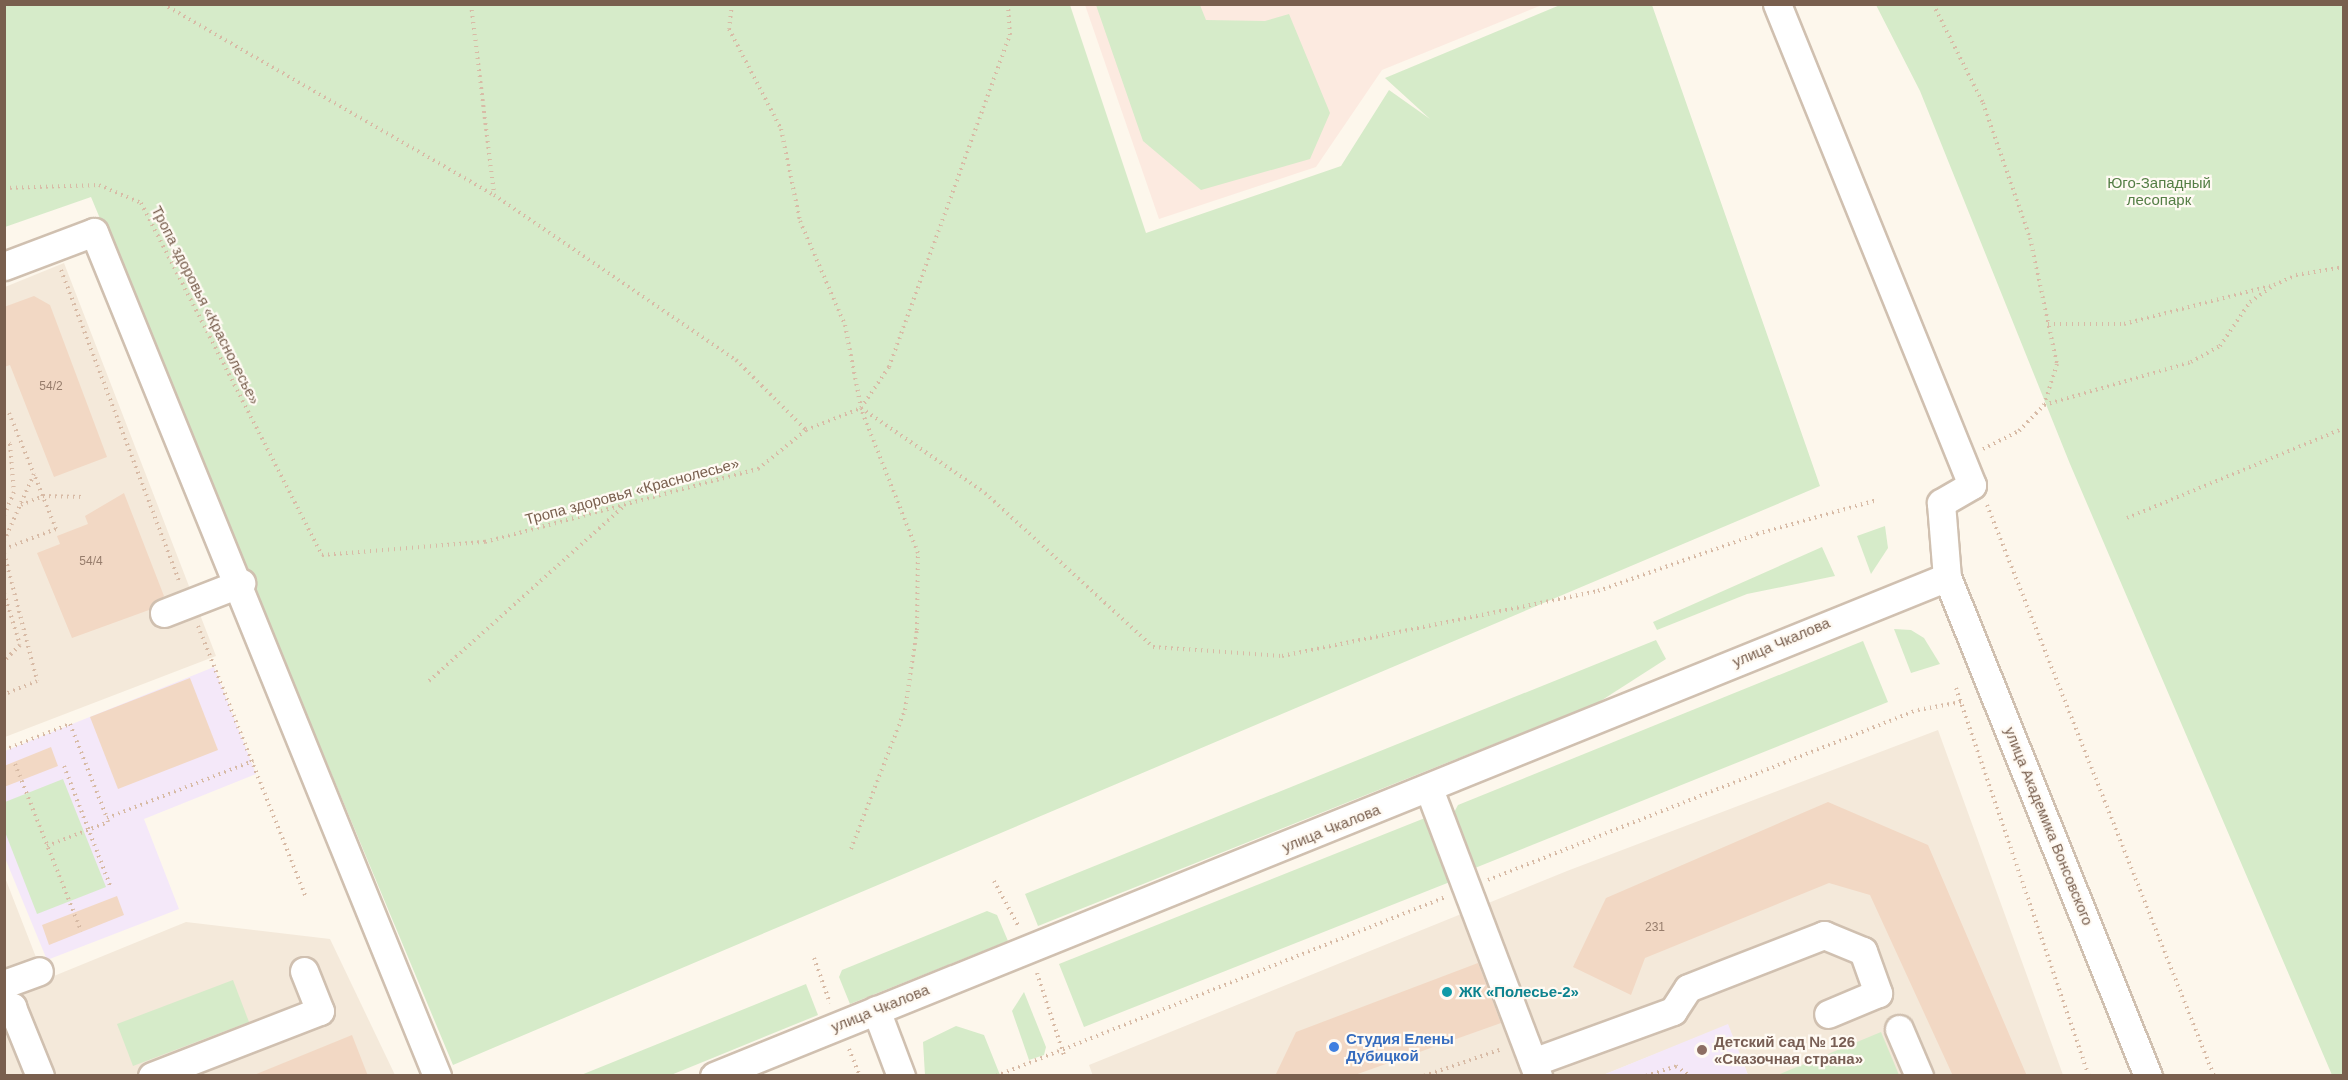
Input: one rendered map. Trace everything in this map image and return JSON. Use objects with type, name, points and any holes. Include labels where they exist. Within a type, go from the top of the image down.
[{"type":"street","name":"улица Академика Вонсовского","points":[[1776,4],[1972,485],[1941,503],[1947,577],[2148,1076]]},
{"type":"street","points":[[4,266],[94,231],[241,583],[437,1076]]},
{"type":"street","name":"улица Чкалова","points":[[714,1076],[1429,789],[1947,577]]},
{"type":"street","points":[[164,613],[241,583]]},
{"type":"street","points":[[1429,789],[1535,1069],[1673,1011],[1688,988],[1824,935],[1863,951],[1878,993],[1828,1014]]},
{"type":"street","points":[[4,984],[39,971]]},
{"type":"street","points":[[152,1076],[320,1011],[304,971]]},
{"type":"street","points":[[4,1010],[12,1007],[40,1076]]},
{"type":"street","points":[[876,1010],[902,1076]]},
{"type":"street","points":[[1899,1029],[1918,1076]]},
{"type":"path","points":[[163,4],[494,195],[736,360],[806,430]]},
{"type":"path","points":[[471,4],[494,195]]},
{"type":"path","points":[[732,4],[729,30],[781,129],[801,221],[845,325],[861,408],[918,552],[917,630],[905,710],[851,849]]},
{"type":"path","points":[[861,408],[889,367],[1010,35],[1008,4]]},
{"type":"path","points":[[1933,4],[1967,67],[2018,196],[2057,364],[2044,405]]},
{"type":"path","name":"Тропа здоровья «Краснолесье»","points":[[4,189],[99,185],[141,203],[322,555],[486,542],[624,507],[758,469],[806,430],[861,408]]},
{"type":"path","points":[[2048,324],[2124,324],[2274,285],[2296,275],[2343,267]]},
{"type":"path","points":[[1970,452],[2012,436],[2044,405],[2191,362],[2220,346],[2250,302],[2274,285]]},
{"type":"path","points":[[861,408],[985,493],[1154,647],[1282,656],[1598,591],[1757,534],[1877,500]]},
{"type":"path","points":[[4,415],[9,413],[56,529],[4,551],[18,589],[37,681],[4,694]]},
{"type":"path","points":[[2127,518],[2343,428]]},
{"type":"path","points":[[4,440],[10,444],[14,492],[4,515]]},
{"type":"path","points":[[4,541],[34,474]]},
{"type":"path","points":[[20,505],[43,496],[84,497]]},
{"type":"path","points":[[1984,499],[2214,1076]]},
{"type":"path","points":[[429,681],[624,507]]},
{"type":"path","points":[[4,661],[20,645],[5,594],[18,589]]},
{"type":"path","points":[[1956,688],[2089,1076]]},
{"type":"path","points":[[4,750],[70,724],[108,822],[47,846]]},
{"type":"path","points":[[107,818],[253,761]]},
{"type":"path","points":[[15,764],[81,931]]},
{"type":"path","points":[[64,766],[110,885]]},
{"type":"path","points":[[1424,1076],[1509,1046]]},
{"type":"path","points":[[1646,1076],[1676,1066],[1690,1076]]},
{"type":"shaded area","points":[[1085,5],[1542,5],[1382,70],[1316,167],[1159,219]]},
{"type":"shaded area","points":[[64,263],[216,656],[5,737],[5,287]]},
{"type":"shaded area","points":[[214,667],[256,774],[144,819],[179,909],[47,960],[5,858],[5,751]]},
{"type":"shaded area","points":[[1938,730],[2063,1075],[1748,1075],[1728,1025],[1603,1075],[1093,1076],[1089,1065],[1567,871]]},
{"type":"shaded area","points":[[4,875],[39,965],[4,977]]},
{"type":"shaded area","points":[[186,922],[330,939],[395,1075],[5,1076],[5,996]]},
{"type":"shaded area","name":"Детский сад № 126 «Сказочная страна»","points":[[1728,1024],[1748,1075],[1603,1075]]},
{"type":"green space","points":[[4,5],[1070,5],[1146,233],[1341,166],[1389,90],[1430,119],[1385,78],[1560,5],[1652,5],[1820,486],[453,1065],[91,197],[5,227]]},
{"type":"green space","points":[[1096,5],[1200,5],[1206,20],[1265,21],[1289,14],[1330,113],[1310,159],[1201,190],[1143,141]]},
{"type":"green space","name":"Юго-Западный лесопарк","points":[[1876,5],[2343,5],[2343,1075],[2332,1075],[2070,464],[1920,91]]},
{"type":"green space","points":[[1885,526],[1888,548],[1871,574],[1857,536]]},
{"type":"green space","points":[[1822,547],[1835,576],[1747,594],[1657,630],[1653,622]]},
{"type":"green space","points":[[1894,629],[1911,630],[1924,638],[1940,664],[1911,673]]},
{"type":"green space","points":[[1656,640],[1666,659],[1599,702],[1038,926],[1025,894]]},
{"type":"green space","points":[[1863,641],[1888,702],[1470,870],[1450,820],[1458,805]]},
{"type":"green space","points":[[63,779],[106,887],[37,914],[5,832],[5,802]]},
{"type":"green space","points":[[1435,814],[1460,878],[1084,1027],[1059,964]]},
{"type":"green space","points":[[987,911],[997,915],[1008,941],[850,1004],[839,977],[842,970]]},
{"type":"green space","points":[[233,980],[249,1022],[133,1066],[117,1024]]},
{"type":"green space","points":[[806,984],[818,1015],[671,1075],[581,1075]]},
{"type":"green space","points":[[1024,992],[1046,1047],[1044,1055],[1029,1060],[1012,1011]]},
{"type":"green space","points":[[956,1026],[984,1035],[1000,1075],[925,1075],[923,1042]]},
{"type":"green space","points":[[1881,1032],[1899,1075],[1780,1075],[1780,1074]]},
{"type":"building","points":[[34,296],[50,305],[107,457],[54,477],[10,365],[4,367],[4,307]]},
{"type":"building","points":[[124,493],[164,596],[149,610],[72,638],[37,553],[60,544],[57,536],[88,524],[85,516]]},
{"type":"building","points":[[190,678],[218,750],[118,789],[90,717]]},
{"type":"building","points":[[51,747],[58,766],[4,787],[4,766]]},
{"type":"building","points":[[1828,802],[1928,845],[2027,1076],[1953,1076],[1870,895],[1829,883],[1645,958],[1631,995],[1573,967],[1606,898]]},
{"type":"building","points":[[117,896],[124,915],[49,945],[42,925]]},
{"type":"building","name":"ЖК «Полесье-2»","points":[[1478,963],[1501,1023],[1352,1076],[1275,1076],[1296,1032]]},
{"type":"building","points":[[352,1035],[368,1076],[254,1075]]},
{"type":"place","name":"ЖК «Полесье-2»","points":[[1447,992]]},
{"type":"place","name":"Студия Елены Дубицкой","points":[[1334,1047]]},
{"type":"place","name":"Детский сад № 126 «Сказочная страна»","points":[[1702,1050]]}]
